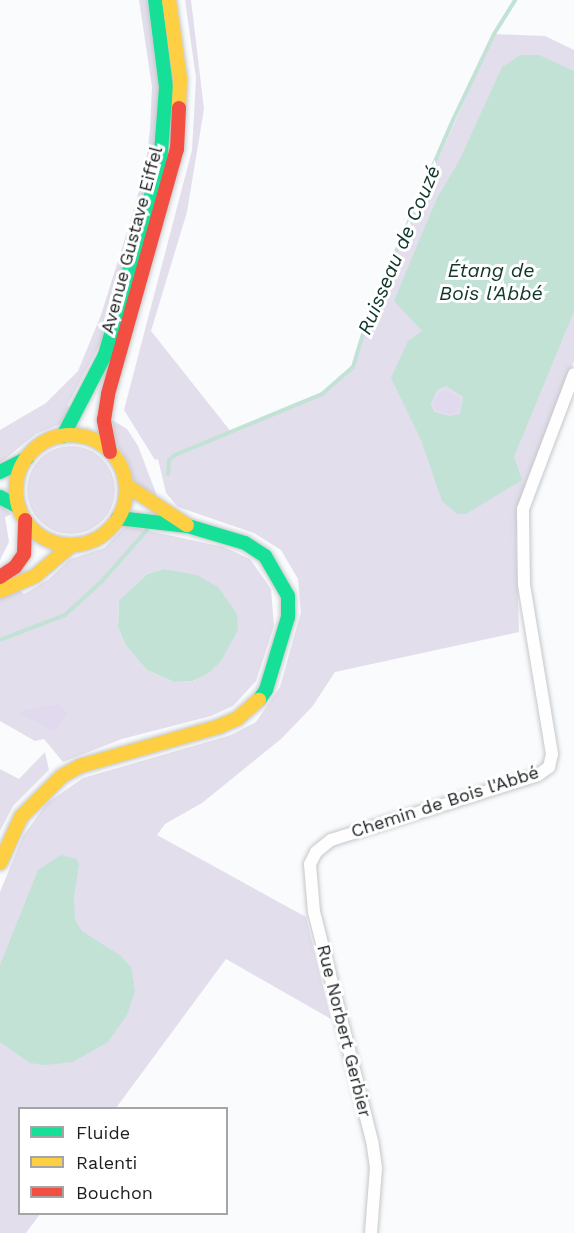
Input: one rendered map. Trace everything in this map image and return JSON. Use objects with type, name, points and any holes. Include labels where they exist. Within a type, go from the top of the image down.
[{"type":"main road","name":"Avenue Gustave Eiffel","points":[[63,436],[105,355],[160,165],[166,87],[155,0]]},
{"type":"main road","name":"Avenue Gustave Eiffel","points":[[110,452],[104,420],[108,394],[177,149],[180,78],[169,0]]},
{"type":"main road","points":[[0,472],[28,457],[45,442],[63,436],[88,438],[110,452],[120,465],[126,485],[118,518],[97,539],[72,545],[35,576],[0,591]]},
{"type":"main road","points":[[28,457],[18,478],[19,507],[25,520],[47,539],[72,545]]},
{"type":"main road","points":[[126,485],[188,526]]},
{"type":"main road","points":[[0,497],[19,507]]},
{"type":"main road","points":[[0,863],[21,817],[46,788],[62,776],[106,758],[218,727],[253,708],[266,690],[288,617],[288,596],[265,556],[245,543],[188,526],[118,518]]},
{"type":"main road","points":[[0,577],[15,567],[24,554],[25,520]]},
{"type":"street","name":"Chemin de Bois l'Abbé","points":[[331,840],[538,775],[551,763],[524,585],[523,509],[574,374]]},
{"type":"street","name":"Rue Norbert Gerbier","points":[[331,840],[312,858],[308,879],[372,1141],[376,1168],[371,1233]]},
{"type":"shaded area","points":[[139,0],[147,0],[159,87],[152,167],[101,342],[67,406],[72,409],[60,424],[36,434],[0,463],[0,430],[46,403],[78,371],[101,315],[127,232],[145,170],[150,130],[152,87]]},
{"type":"shaded area","points":[[185,0],[191,0],[204,109],[187,212],[151,331],[232,433],[322,394],[353,367],[369,314],[494,34],[545,36],[574,50],[574,361],[526,482],[520,508],[516,541],[519,632],[335,672],[312,707],[281,739],[202,803],[165,824],[157,835],[306,917],[331,1019],[226,959],[117,1107],[18,1107],[18,1215],[39,1215],[26,1233],[0,1233],[0,892],[23,836],[47,803],[83,778],[231,735],[256,722],[280,687],[301,612],[298,579],[281,550],[254,533],[178,507],[166,493],[158,459],[155,460],[124,410],[192,150],[196,78]]},
{"type":"shaded area","points":[[445,390],[461,398],[459,412],[451,415],[436,410],[433,404],[439,392]]},
{"type":"shaded area","points":[[112,420],[127,429],[138,446],[157,496],[134,483],[128,462],[116,444]]},
{"type":"shaded area","points":[[71,446],[88,450],[102,459],[111,473],[115,490],[111,507],[102,521],[88,530],[71,534],[54,530],[40,521],[31,507],[27,490],[31,473],[40,459],[54,450]]},
{"type":"shaded area","points":[[0,504],[11,514],[5,517],[9,542],[0,560]]},
{"type":"shaded area","points":[[126,526],[224,547],[250,559],[271,589],[274,626],[256,681],[233,706],[211,716],[122,739],[63,762],[44,739],[35,741],[0,721],[0,574],[24,594],[49,579],[70,559],[104,548]],"holes":[[[163,569],[221,661],[194,681],[174,682],[147,670],[126,646],[118,627],[119,602],[147,574]]]},
{"type":"shaded area","points":[[59,704],[68,713],[54,732],[21,714],[22,710]]},
{"type":"shaded area","points":[[45,752],[49,770],[13,806],[0,831],[0,769],[19,779]]},
{"type":"water","name":"Étang de Bois l'Abbé","points":[[520,55],[539,55],[574,71],[574,311],[514,457],[522,480],[466,514],[457,514],[442,501],[421,440],[391,378],[408,341],[422,331],[394,301],[437,198],[459,161],[502,67]],"holes":[[[446,386],[463,397],[460,414],[450,416],[434,412],[431,404],[437,390]]]},
{"type":"water","points":[[163,569],[197,575],[218,587],[237,614],[238,630],[221,661],[210,672],[193,681],[174,682],[147,670],[126,646],[118,627],[119,601],[147,574]]},
{"type":"water","points":[[61,855],[77,859],[79,865],[74,896],[75,920],[82,931],[121,956],[131,967],[135,991],[127,1015],[108,1042],[73,1062],[45,1065],[30,1063],[0,1042],[0,965],[38,870]]},
{"type":"waterway","name":"Ruisseau de Couzé","points":[[168,474],[169,460],[175,455],[322,394],[353,367],[369,314],[453,120],[494,34],[515,0]]},
{"type":"waterway","name":"Ruisseau de Couzé","points":[[0,640],[65,615],[102,581],[147,530]]},
{"type":"traffic: fast","points":[[63,436],[105,355],[160,165],[166,87],[155,0]]},
{"type":"traffic: fast","points":[[0,472],[27,458]]},
{"type":"traffic: fast","points":[[0,497],[19,507]]},
{"type":"traffic: fast","points":[[118,518],[188,526],[245,543],[265,556],[288,596],[288,617],[266,690],[259,700]]},
{"type":"traffic: slow","points":[[169,0],[180,78],[179,108]]},
{"type":"traffic: slow","points":[[71,435],[92,439],[110,451],[122,469],[126,490],[122,511],[110,529],[92,541],[71,545],[50,541],[32,529],[20,511],[16,490],[20,469],[32,451],[50,439],[71,435]]},
{"type":"traffic: slow","points":[[126,485],[187,525]]},
{"type":"traffic: slow","points":[[0,591],[35,576],[72,545]]},
{"type":"traffic: slow","points":[[0,863],[21,817],[62,776],[80,766],[218,727],[238,718],[259,700]]},
{"type":"traffic: jam","points":[[110,452],[104,420],[108,394],[177,149],[179,108]]},
{"type":"traffic: jam","points":[[0,577],[15,567],[24,554],[25,520]]}]
